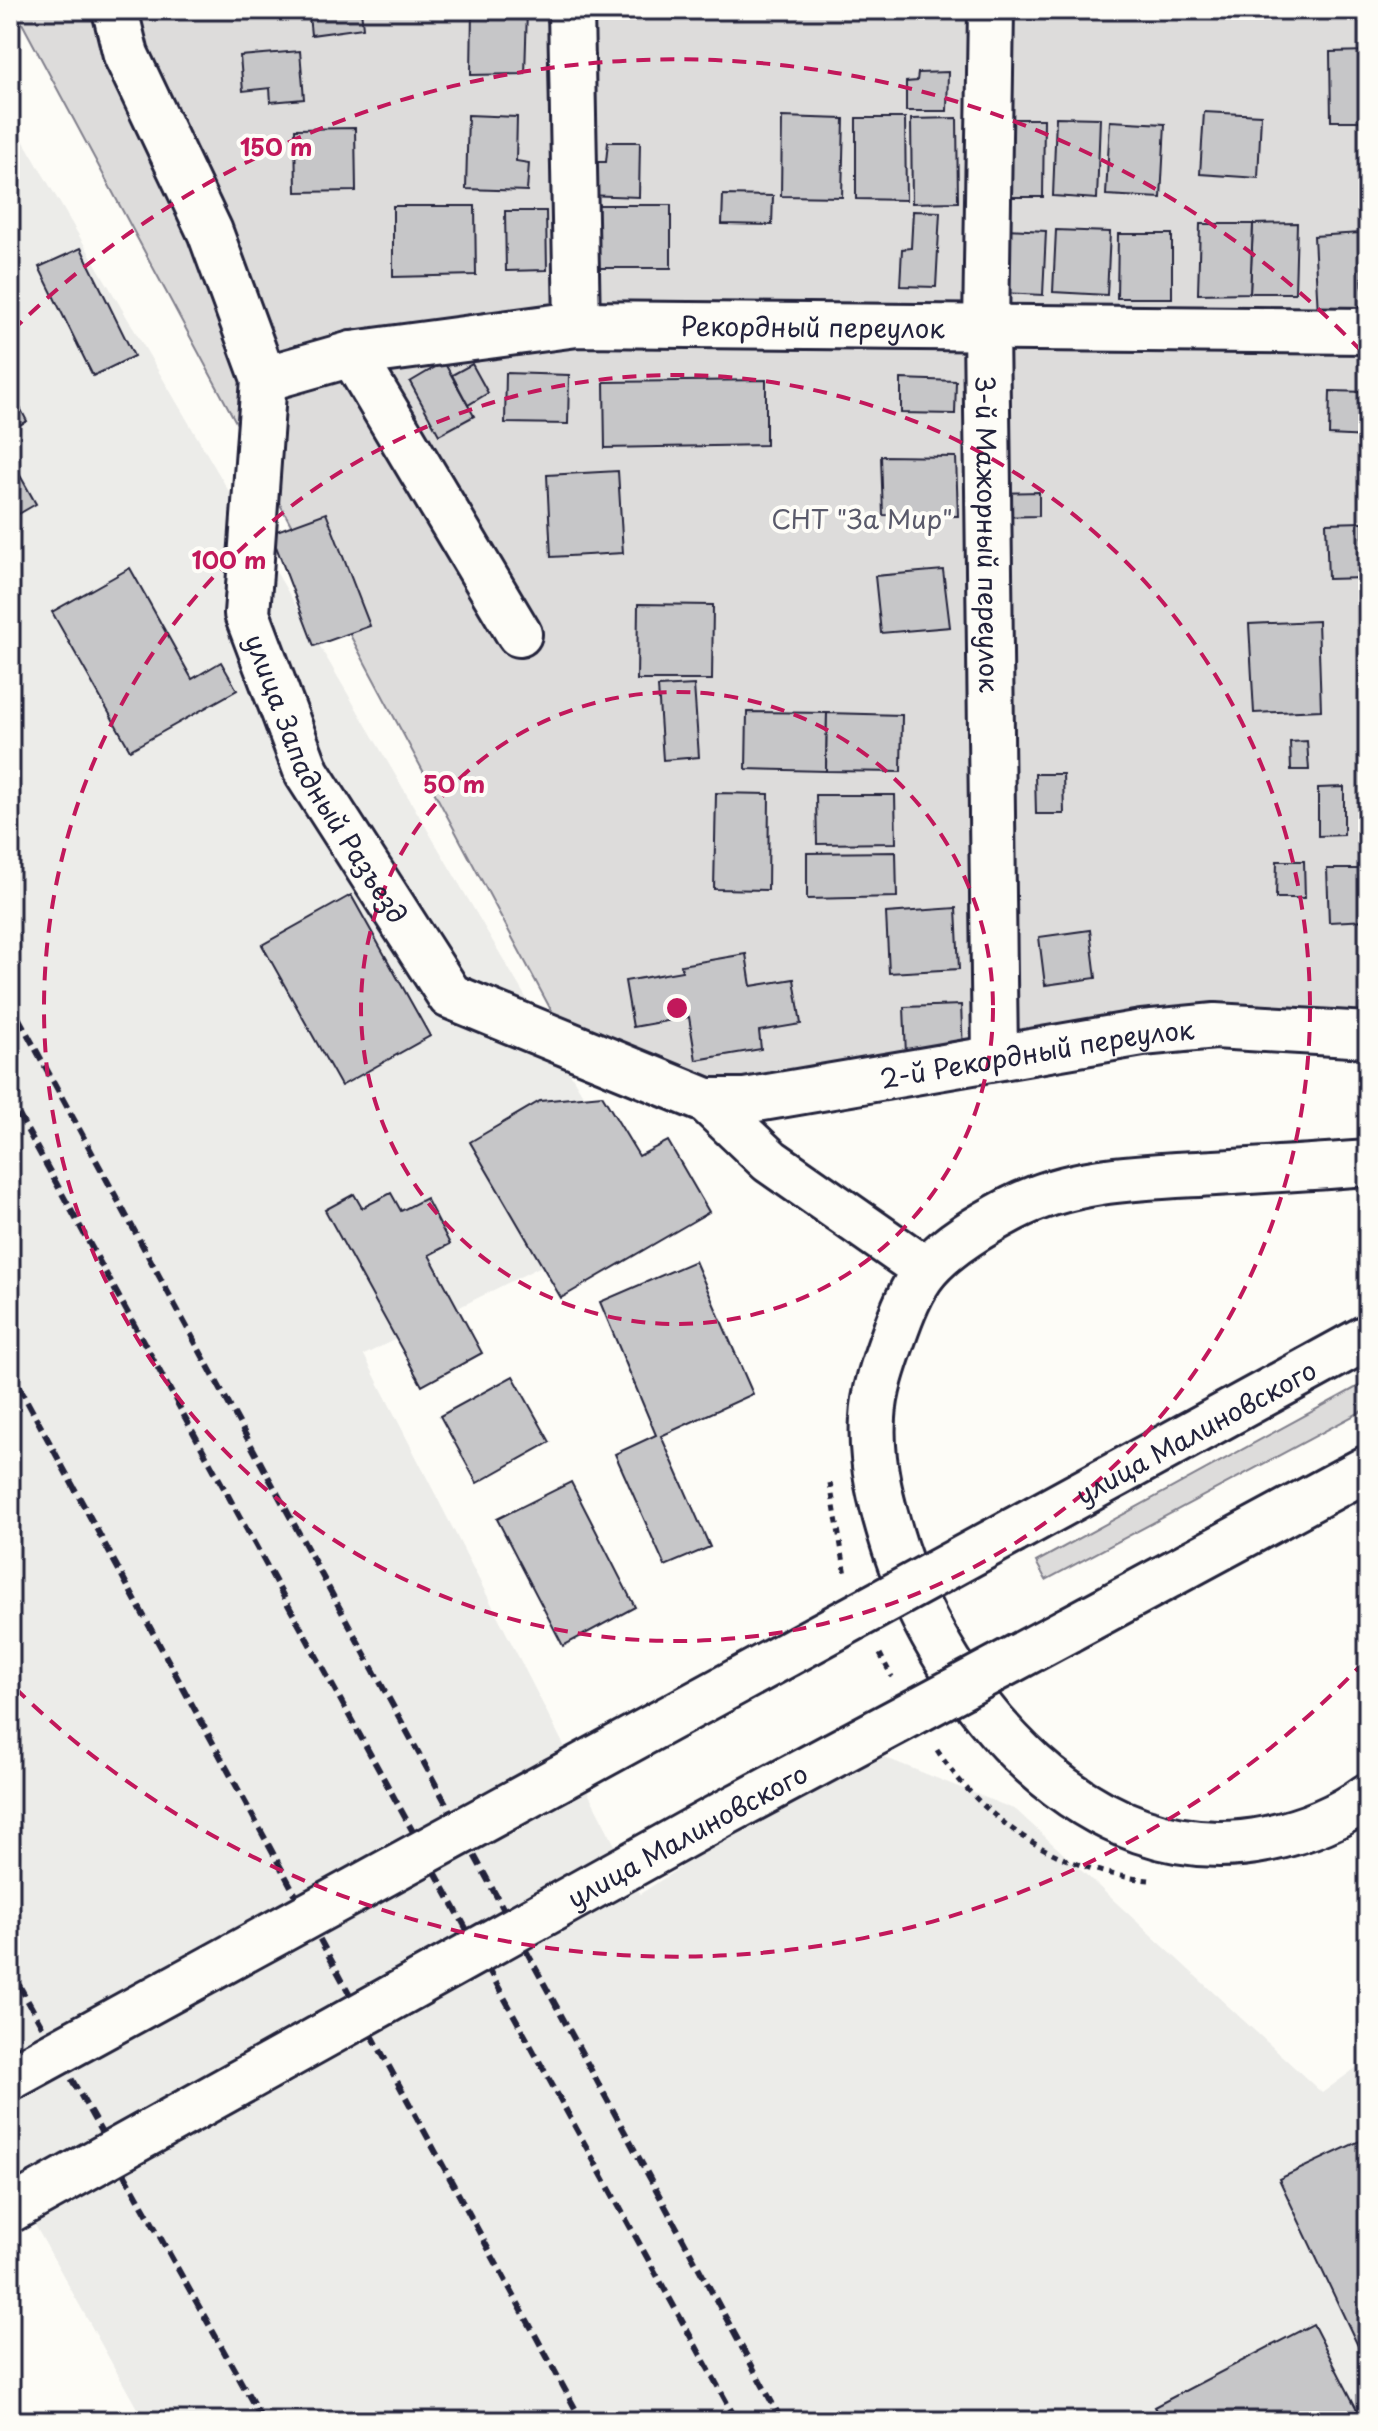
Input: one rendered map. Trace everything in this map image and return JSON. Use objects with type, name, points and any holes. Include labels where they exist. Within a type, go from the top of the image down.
[{"type":"main road","name":"улица Западный Разъезд","points":[[115,10],[126,55],[210,232],[264,379],[247,614],[307,773],[450,996],[707,1101]]},
{"type":"main road","points":[[571,10],[577,324]]},
{"type":"main road","name":"3-й Мажорный переулок","points":[[991,10],[986,328],[995,1057]]},
{"type":"main road","name":"Рекордный переулок","points":[[264,379],[352,354],[577,324],[1368,331]]},
{"type":"main road","points":[[352,354],[519,634]]},
{"type":"main road","name":"2-й Рекордный переулок","points":[[707,1101],[745,1101],[995,1057],[1215,1026],[1368,1035]]},
{"type":"main road","points":[[707,1101],[770,1161],[926,1270]]},
{"type":"main road","points":[[1368,1163],[1133,1178],[1067,1189],[1015,1208],[965,1237],[926,1270],[903,1311],[885,1360],[873,1417],[875,1464],[886,1520],[904,1576],[934,1636],[978,1706],[1030,1761],[1089,1806],[1132,1827],[1189,1842],[1244,1843],[1301,1832],[1346,1812],[1368,1796]]},
{"type":"main road","name":"улица Малиновского","points":[[10,2078],[1368,1337]]},
{"type":"main road","name":"улица Малиновского","points":[[10,2210],[725,1813],[1368,1468]]},
{"type":"shaded area","points":[[10,118],[651,1211],[364,1355],[640,1894],[743,1826],[881,1756],[1016,1810],[1322,2093],[1368,2059],[1368,2421],[144,2421],[10,2180]]},
{"type":"green space","name":"СНТ \"За Мир\"","points":[[15,10],[1368,10],[1368,1045],[1205,1039],[698,1113],[579,1062]]},
{"type":"green space","points":[[1368,1381],[1368,1408],[1046,1580],[1036,1562]]},
{"type":"building","points":[[361,10],[363,28],[311,35],[309,15]]},
{"type":"building","points":[[472,10],[527,10],[525,74],[471,75]]},
{"type":"building","points":[[300,51],[304,99],[271,102],[270,88],[243,91],[240,56]]},
{"type":"building","points":[[1368,51],[1368,121],[1331,121],[1330,52]]},
{"type":"building","points":[[948,72],[947,111],[906,111],[906,82],[917,81],[918,73]]},
{"type":"building","points":[[1204,112],[1261,115],[1258,178],[1200,174]]},
{"type":"building","points":[[468,115],[517,117],[516,161],[529,163],[527,191],[466,189]]},
{"type":"building","points":[[782,117],[844,119],[842,197],[781,196]]},
{"type":"building","points":[[1056,117],[1100,118],[1097,199],[1053,196]]},
{"type":"building","points":[[856,118],[905,118],[906,200],[856,199]]},
{"type":"building","points":[[957,118],[958,202],[912,203],[911,119]]},
{"type":"building","points":[[997,119],[1044,119],[1043,197],[997,197]]},
{"type":"building","points":[[1110,121],[1165,124],[1161,198],[1106,195]]},
{"type":"building","points":[[355,128],[356,191],[296,192],[295,129]]},
{"type":"building","points":[[608,142],[640,142],[639,197],[585,195],[585,162],[606,162]]},
{"type":"building","points":[[723,195],[773,196],[772,225],[722,224]]},
{"type":"building","points":[[598,205],[671,205],[671,268],[598,268]]},
{"type":"building","points":[[393,206],[475,206],[476,275],[393,277]]},
{"type":"building","points":[[505,211],[546,211],[547,270],[506,271]]},
{"type":"building","points":[[913,211],[940,212],[936,287],[900,286],[902,249],[911,248]]},
{"type":"building","points":[[1297,223],[1295,293],[1250,293],[1253,224]]},
{"type":"building","points":[[1200,224],[1253,224],[1250,293],[1198,294]]},
{"type":"building","points":[[1005,229],[1046,231],[1043,295],[1001,293]]},
{"type":"building","points":[[1056,230],[1110,232],[1107,295],[1053,292]]},
{"type":"building","points":[[1360,233],[1364,312],[1318,314],[1314,236]]},
{"type":"building","points":[[1118,234],[1172,234],[1172,298],[1117,298]]},
{"type":"building","points":[[81,248],[134,356],[93,376],[39,267]]},
{"type":"building","points":[[444,362],[474,416],[439,435],[410,382]]},
{"type":"building","points":[[472,364],[488,393],[468,405],[452,375]]},
{"type":"building","points":[[506,373],[569,375],[568,424],[505,423]]},
{"type":"building","points":[[901,379],[956,381],[955,414],[901,413]]},
{"type":"building","points":[[766,380],[766,445],[605,448],[604,382]]},
{"type":"building","points":[[10,389],[27,421],[10,430]]},
{"type":"building","points":[[1330,391],[1368,392],[1368,437],[1329,435]]},
{"type":"building","points":[[881,456],[956,457],[958,516],[883,515]]},
{"type":"building","points":[[13,463],[36,504],[10,519],[10,465]]},
{"type":"building","points":[[618,471],[623,553],[551,557],[547,475]]},
{"type":"building","points":[[1039,492],[1039,516],[998,517],[997,493]]},
{"type":"building","points":[[326,513],[370,626],[314,646],[271,533]]},
{"type":"building","points":[[1363,522],[1363,578],[1328,579],[1326,523]]},
{"type":"building","points":[[130,568],[192,679],[221,662],[237,690],[130,750],[52,612]]},
{"type":"building","points":[[943,570],[950,627],[881,633],[875,576]]},
{"type":"building","points":[[638,604],[713,605],[712,680],[637,680]]},
{"type":"building","points":[[1318,621],[1321,710],[1254,713],[1249,624]]},
{"type":"building","points":[[694,685],[699,757],[663,760],[658,687]]},
{"type":"building","points":[[747,712],[827,713],[826,771],[746,769]]},
{"type":"building","points":[[827,713],[902,715],[901,772],[826,771]]},
{"type":"building","points":[[1307,741],[1309,770],[1291,770],[1290,742]]},
{"type":"building","points":[[1035,774],[1063,774],[1064,814],[1036,814]]},
{"type":"building","points":[[1344,787],[1344,835],[1318,836],[1318,788]]},
{"type":"building","points":[[716,793],[769,794],[768,890],[714,889]]},
{"type":"building","points":[[816,795],[895,795],[896,843],[817,844]]},
{"type":"building","points":[[896,852],[897,897],[807,899],[807,853]]},
{"type":"building","points":[[1277,861],[1304,861],[1305,898],[1276,898]]},
{"type":"building","points":[[1327,869],[1368,869],[1368,920],[1329,922]]},
{"type":"building","points":[[351,895],[430,1036],[341,1086],[262,945]]},
{"type":"building","points":[[956,908],[959,969],[889,973],[886,913]]},
{"type":"building","points":[[1090,930],[1096,978],[1045,985],[1039,937]]},
{"type":"building","points":[[746,954],[751,986],[794,979],[801,1024],[759,1031],[761,1049],[696,1060],[689,1017],[633,1027],[625,981],[682,971],[681,965]]},
{"type":"building","points":[[961,1005],[963,1052],[906,1055],[904,1007]]},
{"type":"building","points":[[602,1095],[639,1156],[668,1141],[709,1212],[561,1298],[470,1142],[540,1101]]},
{"type":"building","points":[[391,1193],[401,1211],[426,1198],[450,1244],[429,1255],[482,1353],[422,1386],[325,1210],[354,1194],[362,1208]]},
{"type":"building","points":[[695,1261],[753,1394],[661,1436],[710,1547],[665,1566],[615,1454],[656,1435],[600,1302]]},
{"type":"building","points":[[513,1376],[550,1442],[477,1483],[440,1416]]},
{"type":"building","points":[[571,1482],[635,1607],[563,1646],[497,1519]]},
{"type":"building","points":[[1368,2137],[1368,2367],[1279,2179]]},
{"type":"building","points":[[1313,2324],[1363,2421],[1162,2421],[1154,2407]]},
{"type":"railway","points":[[10,1002],[782,2421]]},
{"type":"railway","points":[[10,1099],[737,2421]]},
{"type":"railway","points":[[10,1370],[582,2421]]},
{"type":"railway","points":[[10,1969],[263,2421]]}]
